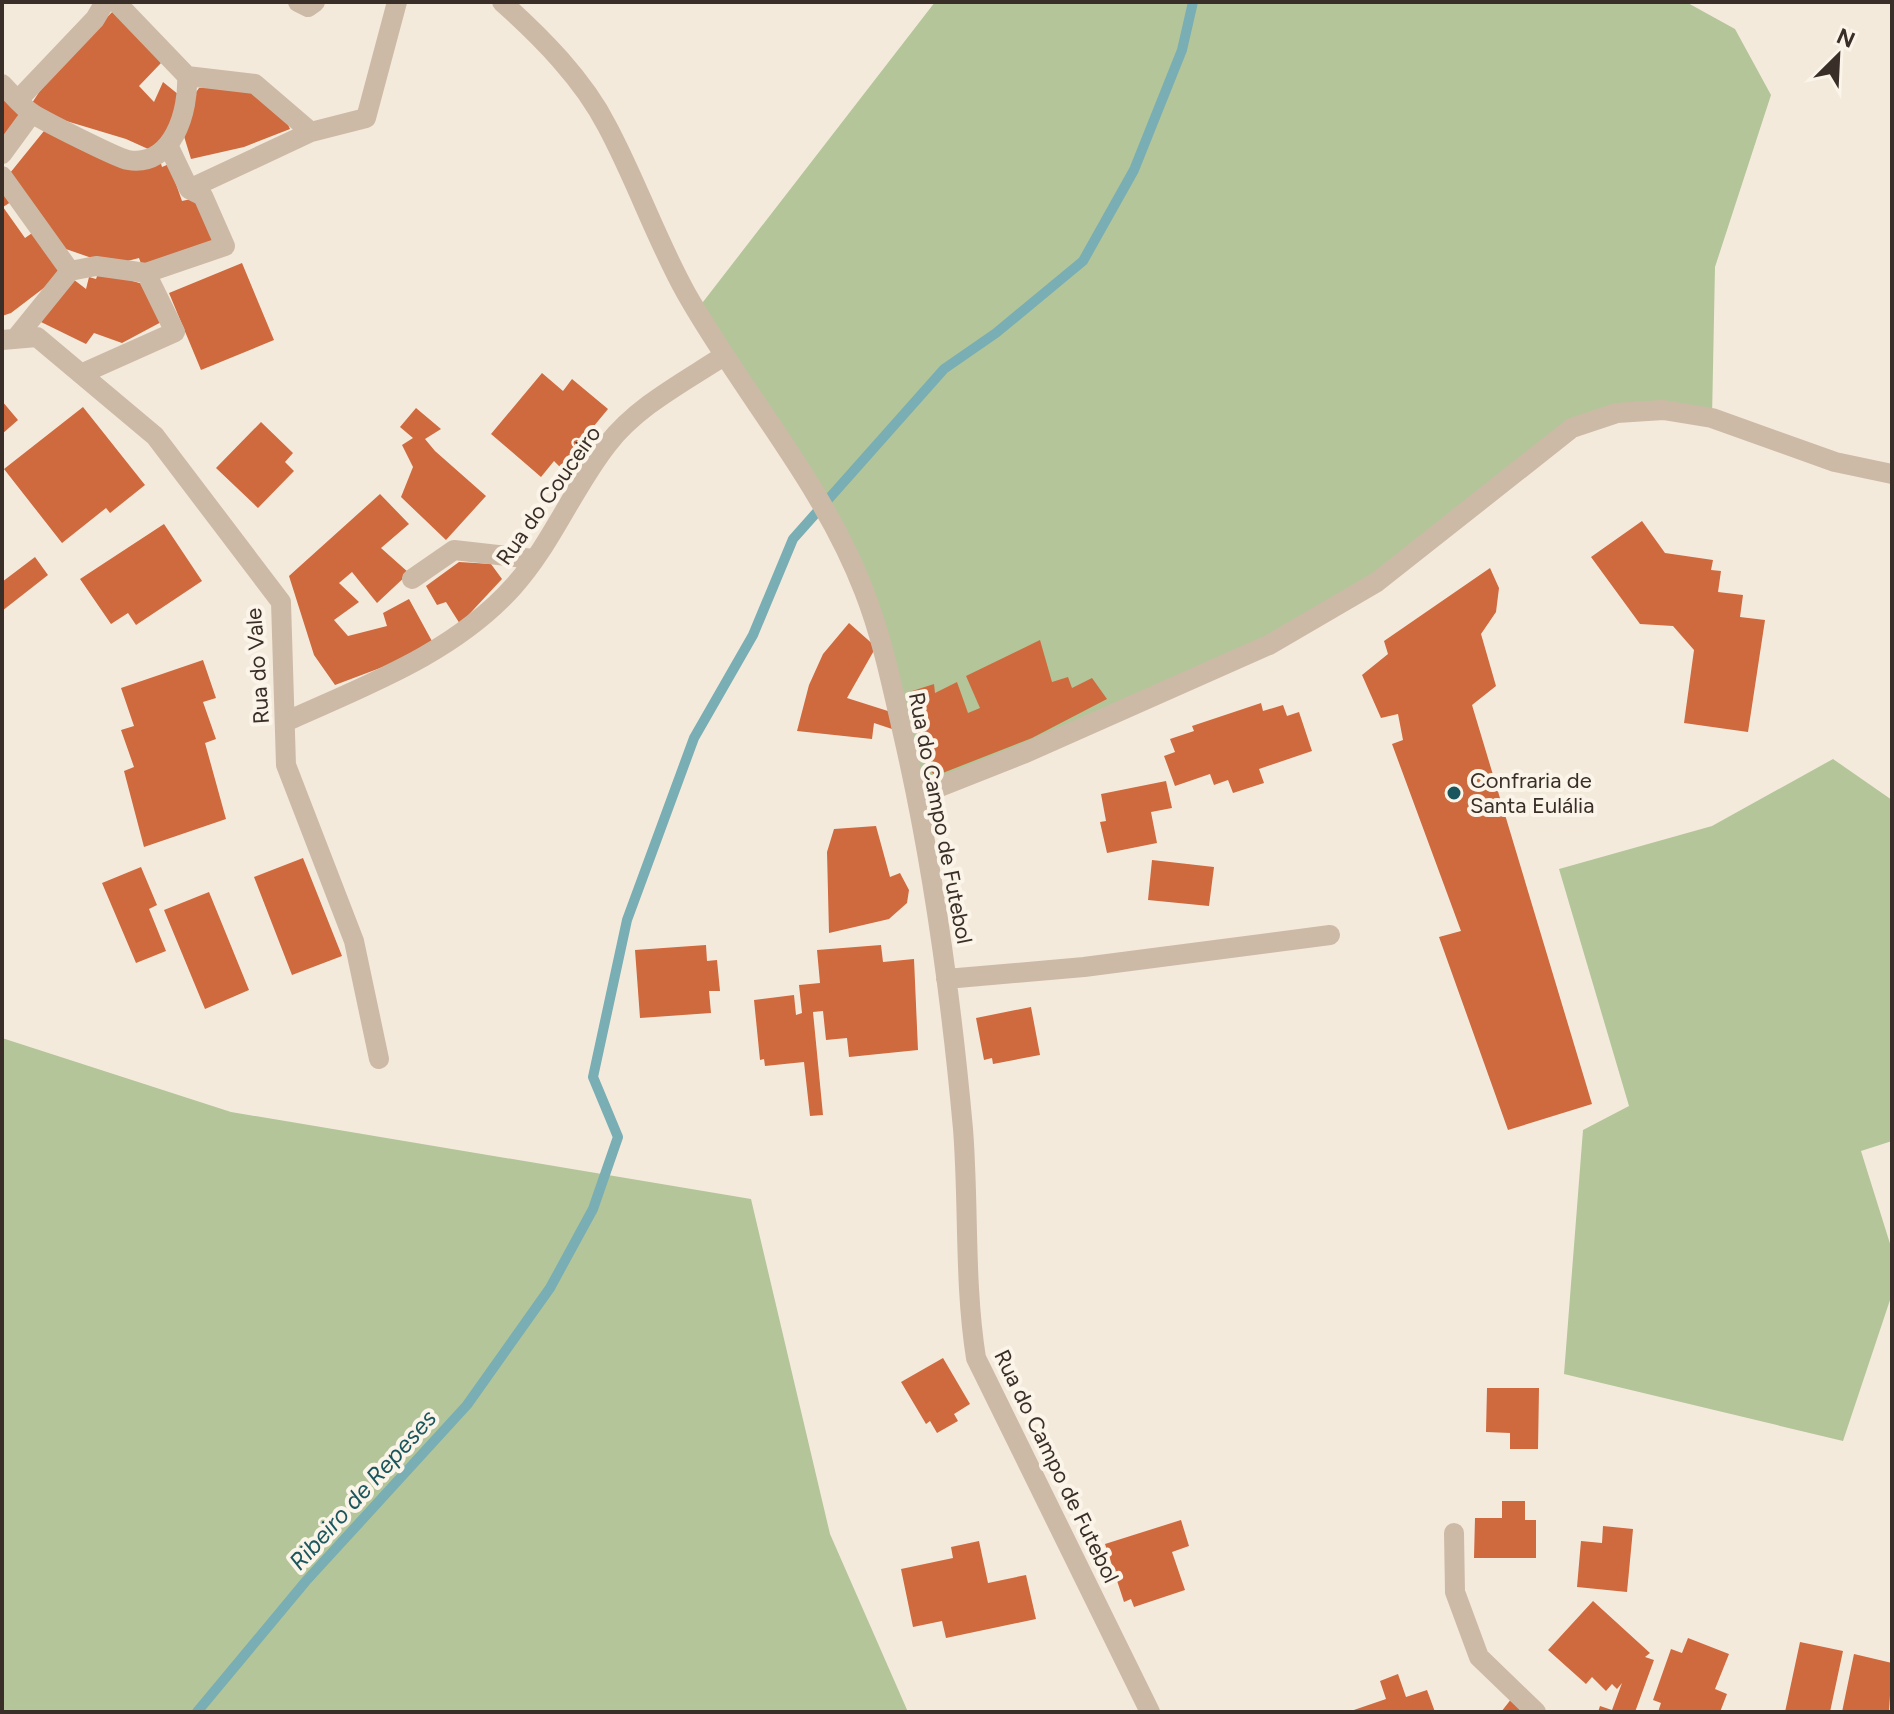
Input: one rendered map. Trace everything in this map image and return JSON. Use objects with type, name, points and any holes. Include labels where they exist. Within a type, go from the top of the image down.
[{"type":"street","points":[[2,154],[25,106],[95,19],[105,2]]},
{"type":"street","points":[[116,2],[187,76],[255,84],[311,132]]},
{"type":"street","points":[[298,2],[308,7],[315,2]]},
{"type":"street","points":[[189,189],[311,132],[366,118],[397,2]]},
{"type":"street","name":"Rua do Campo de Futebol","points":[[502,2],[565,66],[606,123],[665,255],[722,357],[786,445],[835,524],[865,593],[888,668],[937,898],[963,1131],[968,1307],[976,1358],[1150,1712]]},
{"type":"street","points":[[2,84],[25,106],[129,161],[157,155],[169,147],[188,98],[187,76]]},
{"type":"street","points":[[9,339],[70,271],[96,266],[146,273],[225,246],[203,196],[189,189],[169,147]]},
{"type":"street","points":[[2,176],[70,271]]},
{"type":"street","points":[[81,374],[175,332],[146,273]]},
{"type":"street","name":"Rua do Vale","points":[[9,339],[37,337],[155,436],[281,602],[286,765],[354,941],[379,1059]]},
{"type":"street","name":"Rua do Couceiro","points":[[285,722],[417,662],[454,638],[513,588],[608,444],[652,403],[722,357]]},
{"type":"street","points":[[917,796],[1023,754],[1269,645],[1377,582],[1572,428],[1617,413],[1663,410],[1712,418],[1835,462],[1892,474]]},
{"type":"street","points":[[412,579],[454,550],[533,559]]},
{"type":"street","points":[[946,979],[1084,967],[1330,935]]},
{"type":"street","points":[[1454,1533],[1455,1592],[1479,1657],[1536,1712]]},
{"type":"green space","points":[[935,2],[1686,2],[1735,29],[1771,95],[1715,267],[1712,418],[1663,410],[1572,428],[1327,610],[917,796],[865,593],[696,311]]},
{"type":"green space","points":[[1833,759],[1892,800],[1892,1141],[1861,1151],[1892,1250],[1892,1294],[1843,1441],[1564,1374],[1583,1130],[1629,1106],[1559,869],[1712,826]]},
{"type":"green space","points":[[2,1038],[231,1112],[751,1199],[830,1534],[908,1712],[2,1712]]},
{"type":"building","points":[[115,9],[161,63],[139,86],[154,102],[163,82],[184,99],[157,153],[126,139],[63,120],[32,103],[47,80]]},
{"type":"building","points":[[216,86],[254,90],[284,116],[290,129],[244,147],[191,159],[183,133],[192,98],[199,88]]},
{"type":"building","points":[[2,92],[27,112],[2,148]]},
{"type":"building","points":[[48,126],[75,140],[159,157],[162,167],[169,164],[182,201],[200,197],[219,244],[143,269],[139,258],[112,265],[63,248],[10,173]]},
{"type":"building","points":[[2,186],[14,200],[3,207],[25,238],[35,231],[66,271],[11,313],[2,316]]},
{"type":"building","points":[[242,263],[274,340],[201,370],[169,293]]},
{"type":"building","points":[[99,271],[146,285],[165,320],[122,343],[94,333],[86,344],[41,322],[73,279],[86,289],[89,277],[96,279]]},
{"type":"building","points":[[542,373],[563,391],[572,379],[608,409],[560,467],[554,461],[541,477],[491,434]]},
{"type":"building","points":[[2,401],[18,420],[2,434]]},
{"type":"building","points":[[83,407],[145,485],[110,513],[106,508],[62,543],[4,469]]},
{"type":"building","points":[[416,408],[441,429],[425,439],[486,496],[446,540],[401,497],[413,467],[402,445],[413,438],[400,427]]},
{"type":"building","points":[[261,422],[293,453],[285,462],[294,471],[258,508],[216,468]]},
{"type":"building","points":[[380,494],[409,524],[381,548],[409,573],[377,603],[352,572],[339,583],[359,602],[334,620],[348,636],[387,626],[383,613],[409,599],[433,643],[404,659],[335,685],[314,655],[289,576]]},
{"type":"building","points":[[1642,521],[1665,553],[1713,560],[1711,570],[1721,571],[1718,592],[1743,595],[1740,617],[1765,620],[1748,732],[1684,723],[1694,650],[1673,626],[1640,624],[1591,557]]},
{"type":"building","points":[[164,524],[202,581],[136,625],[128,613],[111,624],[80,579]]},
{"type":"building","points":[[35,557],[48,575],[2,611],[2,582]]},
{"type":"building","points":[[459,562],[491,564],[502,579],[460,624],[446,602],[437,605],[426,586]]},
{"type":"building","points":[[1490,568],[1499,588],[1496,612],[1481,634],[1496,686],[1472,705],[1592,1104],[1508,1130],[1439,937],[1461,931],[1392,744],[1403,740],[1398,714],[1381,718],[1362,675],[1388,654],[1384,641]]},
{"type":"building","points":[[849,623],[876,647],[847,698],[891,712],[892,729],[874,723],[872,739],[797,731],[809,685],[823,654]]},
{"type":"building","points":[[1040,640],[1052,682],[1068,677],[1072,688],[1092,678],[1107,699],[1032,738],[935,776],[929,769],[906,693],[934,684],[935,693],[957,682],[968,713],[980,708],[966,676]]},
{"type":"building","points":[[203,660],[216,698],[203,702],[216,739],[205,743],[226,819],[144,847],[124,771],[134,767],[121,730],[134,726],[121,688]]},
{"type":"building","points":[[1261,703],[1263,711],[1283,705],[1287,716],[1299,712],[1312,751],[1259,769],[1264,783],[1233,793],[1228,780],[1214,785],[1210,774],[1175,786],[1164,756],[1175,752],[1170,739],[1194,731],[1192,726]]},
{"type":"building","points":[[1166,781],[1172,808],[1151,812],[1157,843],[1107,853],[1100,822],[1106,821],[1101,794]]},
{"type":"building","points":[[876,826],[890,877],[900,873],[909,890],[907,903],[889,919],[829,933],[827,852],[834,829]]},
{"type":"building","points":[[303,858],[342,956],[292,975],[254,877]]},
{"type":"building","points":[[1152,860],[1214,867],[1209,906],[1148,900]]},
{"type":"building","points":[[141,867],[157,905],[149,909],[166,951],[136,963],[102,883]]},
{"type":"building","points":[[209,892],[249,990],[205,1009],[164,910]]},
{"type":"building","points":[[706,945],[707,961],[717,960],[720,991],[709,991],[711,1013],[640,1018],[635,950]]},
{"type":"building","points":[[881,945],[883,962],[914,959],[918,1050],[849,1057],[847,1038],[826,1040],[823,1011],[813,1012],[823,1115],[810,1116],[804,1062],[765,1066],[764,1059],[760,1060],[754,1000],[794,995],[796,1015],[802,1013],[799,985],[820,983],[817,950]]},
{"type":"building","points":[[1031,1007],[1040,1055],[993,1064],[992,1058],[984,1060],[976,1018]]},
{"type":"building","points":[[943,1358],[970,1404],[954,1414],[958,1421],[937,1433],[930,1421],[926,1424],[901,1382]]},
{"type":"building","points":[[1487,1388],[1539,1388],[1538,1449],[1510,1449],[1510,1433],[1486,1432]]},
{"type":"building","points":[[1502,1501],[1525,1501],[1525,1520],[1536,1520],[1536,1558],[1474,1558],[1475,1518],[1502,1518]]},
{"type":"building","points":[[1181,1520],[1189,1546],[1172,1552],[1185,1590],[1134,1607],[1131,1599],[1124,1602],[1105,1544]]},
{"type":"building","points":[[1603,1526],[1633,1529],[1627,1592],[1577,1587],[1581,1541],[1602,1543]]},
{"type":"building","points":[[979,1541],[988,1583],[1026,1575],[1036,1619],[946,1638],[942,1621],[913,1627],[901,1569],[953,1558],[951,1547]]},
{"type":"building","points":[[1593,1601],[1650,1653],[1645,1657],[1654,1660],[1635,1712],[1598,1712],[1600,1706],[1612,1710],[1622,1683],[1617,1689],[1612,1684],[1606,1691],[1592,1677],[1586,1684],[1548,1650]]},
{"type":"building","points":[[1688,1638],[1729,1654],[1715,1689],[1727,1694],[1720,1712],[1658,1712],[1661,1703],[1653,1700],[1671,1649],[1682,1653]]},
{"type":"building","points":[[1800,1642],[1843,1651],[1830,1712],[1785,1712]]},
{"type":"building","points":[[1854,1654],[1892,1663],[1889,1712],[1842,1712]]},
{"type":"building","points":[[1398,1674],[1406,1697],[1427,1690],[1435,1712],[1348,1712],[1386,1699],[1380,1681]]},
{"type":"building","points":[[1512,1698],[1524,1712],[1501,1712]]},
{"type":"waterway","name":"Ribeiro de Repeses","points":[[197,1712],[306,1581],[467,1405],[550,1288],[593,1209],[618,1137],[593,1077],[627,920],[694,738],[753,635],[793,539],[944,369],[996,333],[1083,261],[1134,170],[1182,50],[1193,2]]},
{"type":"place","name":"Confraria de Santa Eulália","points":[[1454,793]]}]
